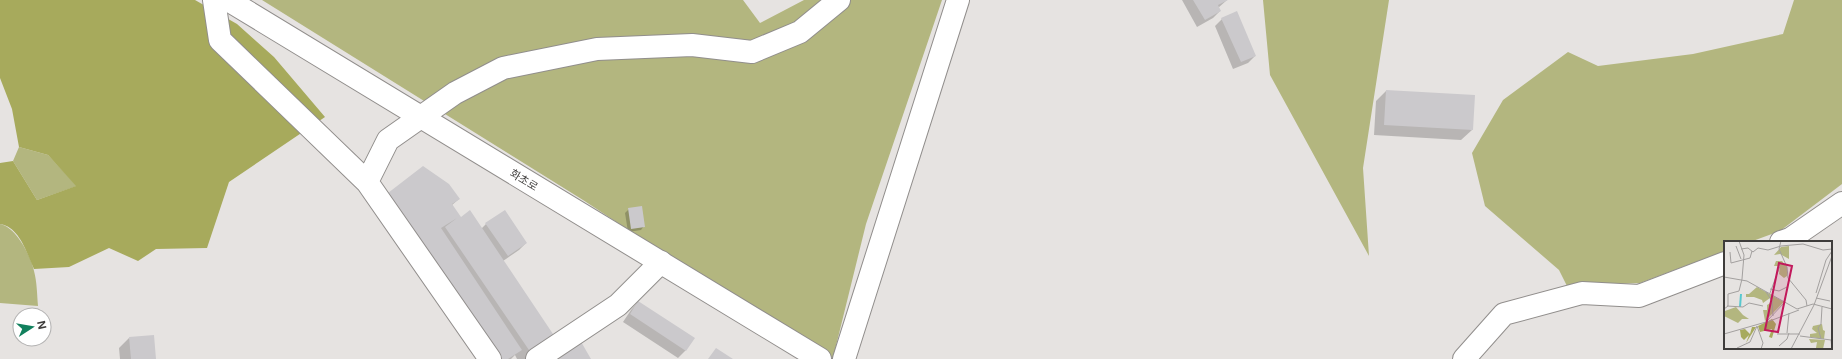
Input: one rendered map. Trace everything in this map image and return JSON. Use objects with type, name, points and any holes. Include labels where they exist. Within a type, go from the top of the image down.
[{"type":"street","points":[[214,0],[220,40],[367,182],[490,359]]},
{"type":"street","name":"화초로","points":[[228,0],[419,118],[661,262],[820,359]]},
{"type":"street","points":[[367,182],[388,140],[455,93],[503,68],[597,49],[692,45],[752,52],[800,32],[839,0]]},
{"type":"street","points":[[844,359],[958,0]]},
{"type":"street","points":[[1784,241],[1790,239],[1842,203]]},
{"type":"street","points":[[537,359],[618,305],[661,262]]},
{"type":"street","points":[[1464,359],[1504,314],[1582,293],[1639,296],[1724,263]]},
{"type":"green space","points":[[0,0],[195,0],[237,24],[274,57],[325,117],[229,182],[207,248],[156,249],[138,261],[109,248],[69,267],[34,269],[18,236],[7,226],[0,224],[0,163],[13,161],[37,200],[76,186],[48,155],[19,147],[12,109],[0,78]]},
{"type":"green space","points":[[262,0],[743,0],[760,23],[804,0],[942,0],[866,224],[833,358],[668,256],[583,200]]},
{"type":"green space","points":[[1263,0],[1389,0],[1363,168],[1369,256],[1270,75]]},
{"type":"green space","points":[[1794,0],[1842,0],[1842,184],[1780,231],[1753,241],[1724,241],[1724,251],[1640,283],[1567,286],[1559,270],[1485,206],[1472,153],[1503,100],[1568,52],[1598,66],[1693,54],[1783,34]]},
{"type":"green space","points":[[19,147],[48,155],[77,186],[37,200],[13,161]]},
{"type":"green space","points":[[0,224],[12,230],[22,243],[30,258],[36,279],[38,306],[0,303]]},
{"type":"building","points":[[1193,0],[1228,0],[1218,5],[1221,11],[1205,20]]},
{"type":"building","points":[[1237,11],[1256,56],[1241,62],[1221,18]]},
{"type":"building","points":[[1386,90],[1475,95],[1473,130],[1384,125]]},
{"type":"building","points":[[423,166],[449,184],[460,199],[452,204],[461,217],[470,210],[555,337],[531,353],[445,227],[457,218],[441,228],[522,350],[508,359],[499,359],[388,193]]},
{"type":"building","points":[[642,206],[645,227],[631,229],[628,208]]},
{"type":"building","points":[[505,210],[527,243],[508,256],[485,223]]},
{"type":"building","points":[[638,301],[695,338],[686,351],[630,314]]},
{"type":"building","points":[[154,335],[156,359],[131,359],[129,337]]},
{"type":"building","points":[[580,340],[591,359],[548,359]]},
{"type":"building","points":[[716,348],[733,359],[708,359]]}]
